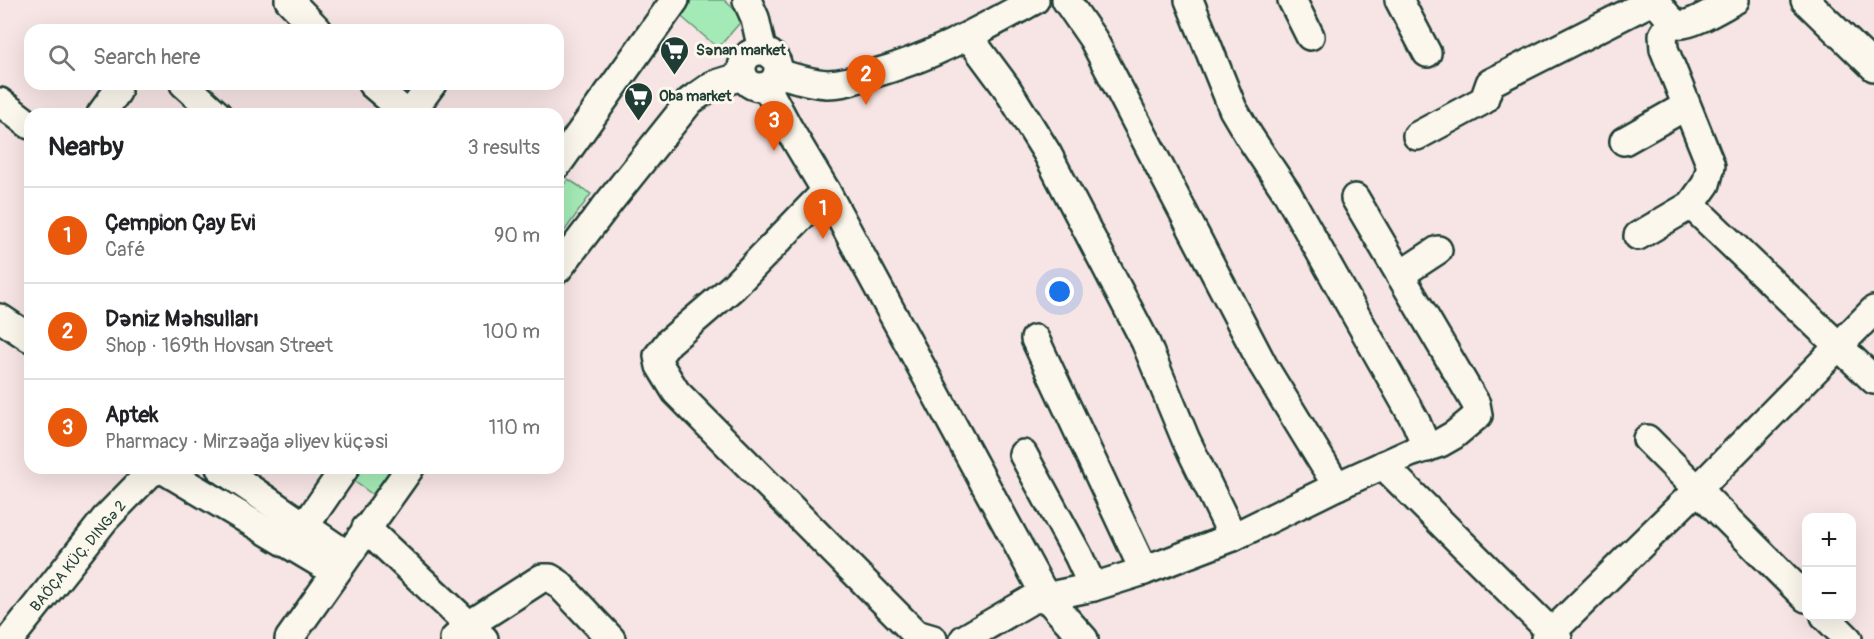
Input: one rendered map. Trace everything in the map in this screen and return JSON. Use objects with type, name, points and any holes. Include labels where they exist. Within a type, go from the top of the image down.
[{"type":"street","points":[[564,156],[675,0]]},
{"type":"street","points":[[564,260],[690,101],[713,85],[762,78],[845,82],[914,61],[969,37],[1035,0]]},
{"type":"street","points":[[1066,0],[1093,39],[1263,365],[1337,486]]},
{"type":"street","points":[[1189,0],[1233,110],[1304,223],[1416,422],[1427,448]]},
{"type":"street","points":[[1292,0],[1310,36]]},
{"type":"street","points":[[1399,0],[1427,53]]},
{"type":"street","points":[[1417,136],[1484,100],[1490,83],[1654,0],[1672,21],[1681,24],[1692,22],[1735,0]]},
{"type":"street","points":[[1804,0],[1874,67]]},
{"type":"street","points":[[294,2],[313,24]]},
{"type":"street","points":[[758,6],[762,50],[756,50],[747,55],[741,65],[762,78],[789,129],[826,190],[1046,597],[1084,639]]},
{"type":"street","points":[[1638,236],[1691,205],[1706,184],[1711,166],[1664,49],[1663,35],[1672,21]]},
{"type":"street","points":[[969,37],[1006,87],[1047,153],[1144,341],[1186,440],[1233,537]]},
{"type":"street","points":[[191,90],[210,108]]},
{"type":"street","points":[[379,90],[402,108]]},
{"type":"street","points":[[414,108],[427,90]]},
{"type":"street","points":[[105,108],[117,92]]},
{"type":"street","points":[[0,102],[24,120]]},
{"type":"street","points":[[1624,141],[1686,106]]},
{"type":"street","points":[[826,190],[733,287],[669,342],[658,356],[660,366],[676,392],[922,637]]},
{"type":"street","points":[[964,639],[1031,600],[1093,588],[1233,537],[1337,486],[1454,435],[1478,415],[1476,404],[1355,198]]},
{"type":"street","points":[[1691,205],[1874,380]]},
{"type":"street","points":[[1401,275],[1438,250]]},
{"type":"street","points":[[1383,465],[1551,637],[1874,310]]},
{"type":"street","points":[[0,318],[24,334]]},
{"type":"street","points":[[1035,339],[1144,571]]},
{"type":"street","points":[[1647,439],[1802,594]]},
{"type":"street","points":[[1023,454],[1078,555],[1093,588]]},
{"type":"street","points":[[10,639],[105,519],[149,474]]},
{"type":"street","points":[[172,474],[341,563]]},
{"type":"street","points":[[229,474],[305,526],[341,563]]},
{"type":"street","points":[[305,526],[341,474]]},
{"type":"street","points":[[289,639],[406,474]]},
{"type":"street","points":[[366,528],[469,634],[542,578],[550,578],[558,583],[611,639]]},
{"type":"street","points":[[1831,621],[1848,639]]},
{"type":"green space","points":[[687,0],[724,0],[744,18],[718,48],[677,13]]},
{"type":"green space","points":[[568,179],[591,194],[564,232],[564,185]]},
{"type":"green space","points":[[355,474],[393,474],[376,497],[351,479]]},
{"type":"place","name":"Sənan market","points":[[675,76]]},
{"type":"place","name":"Dəniz Məhsulları","points":[[866,105]]},
{"type":"place","name":"Oba market","points":[[638,122]]},
{"type":"place","name":"Aptek","points":[[774,151]]},
{"type":"place","name":"Çempion Çay Evi","points":[[823,239]]}]
